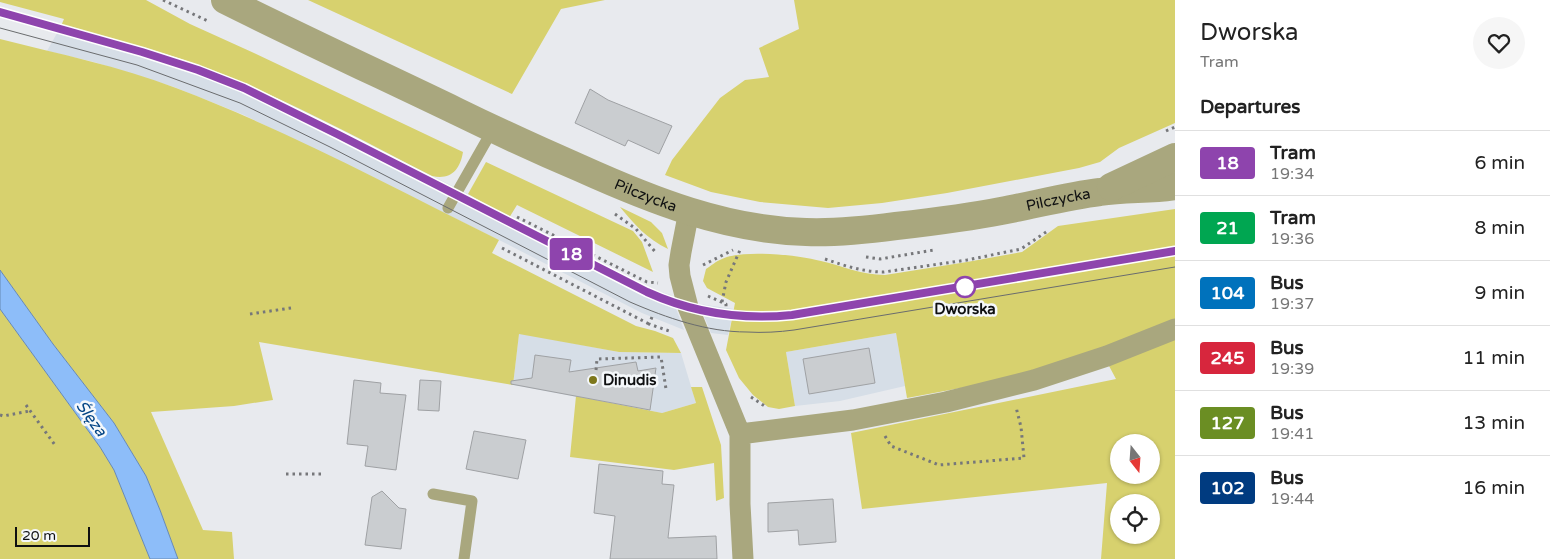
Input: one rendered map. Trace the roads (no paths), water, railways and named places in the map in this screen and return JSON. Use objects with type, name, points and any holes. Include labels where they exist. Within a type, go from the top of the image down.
[{"type":"street","name":"Pilczycka","points":[[225,0],[493,129],[616,184],[658,201],[714,218],[778,230],[840,232],[921,224],[1000,212],[1101,192],[1159,189],[1175,186]]},
{"type":"street","name":"Pilczycka","points":[[1101,192],[1175,157]]},
{"type":"street","points":[[690,211],[679,264],[683,291],[694,324],[740,434],[740,504],[743,559]]},
{"type":"street","points":[[740,434],[872,417],[936,404],[1010,386],[1106,356],[1175,329]]},
{"type":"lane","points":[[448,208],[493,129]]},
{"type":"lane","points":[[433,494],[472,501],[464,559]]},
{"type":"water","name":"Ślęza","points":[[0,270],[53,344],[114,423],[146,476],[178,559],[150,559],[114,470],[100,447],[0,309]]},
{"type":"tram line","points":[[0,12],[156,55],[246,89],[341,134],[618,278],[662,298],[702,310],[727,315],[753,317],[791,315],[1175,251]]},
{"type":"tram line","name":"18","points":[[0,12],[142,52],[198,70],[244,88],[647,292],[677,304],[705,311],[747,317],[792,315],[1175,251]]},
{"type":"tram line","points":[[0,28],[137,65],[240,103],[330,147],[630,302],[673,319],[702,327],[717,330],[753,332],[794,330],[1175,267]]},
{"type":"place","name":"Dworska","points":[[965,287]]},
{"type":"place","name":"Dinudis","points":[[593,380]]}]
